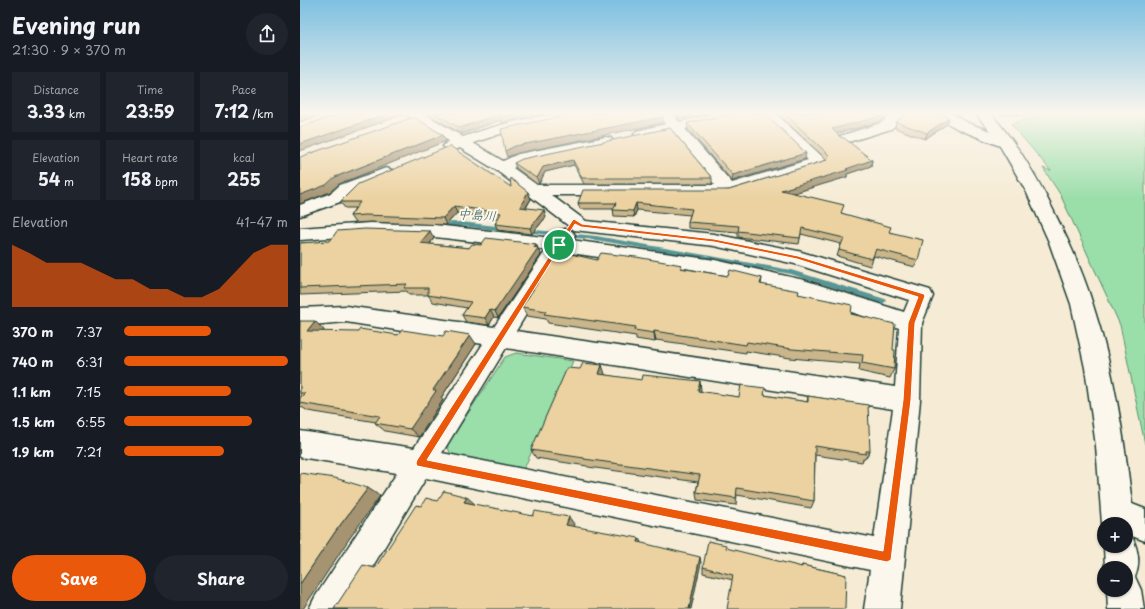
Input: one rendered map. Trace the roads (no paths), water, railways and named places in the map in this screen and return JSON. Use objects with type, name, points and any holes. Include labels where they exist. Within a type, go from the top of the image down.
[{"type":"street","points":[[502,167],[518,159],[605,141]]},
{"type":"street","points":[[688,141],[728,190]]},
{"type":"street","points":[[534,190],[728,190],[819,162],[797,141]]},
{"type":"street","points":[[438,151],[460,142],[502,167],[534,190],[566,234]]},
{"type":"street","points":[[1004,142],[1018,161],[1041,202],[1065,255],[1086,316],[1102,387],[1126,517]]},
{"type":"street","points":[[300,211],[337,196],[346,189],[403,166]]},
{"type":"street","points":[[327,609],[566,234],[581,226],[714,240],[805,260],[922,296],[911,323],[907,400],[887,557],[882,609]]},
{"type":"street","points":[[300,234],[370,229],[566,234],[804,288],[911,323]]},
{"type":"street","points":[[300,317],[346,314],[907,400]]},
{"type":"street","points":[[300,444],[420,463],[887,557]]},
{"type":"street","points":[[1125,597],[1126,609]]},
{"type":"waterway","name":"中島川","points":[[418,225],[461,224],[505,229]]},
{"type":"waterway","name":"中島川","points":[[525,231],[596,238],[791,272],[883,301]]}]
